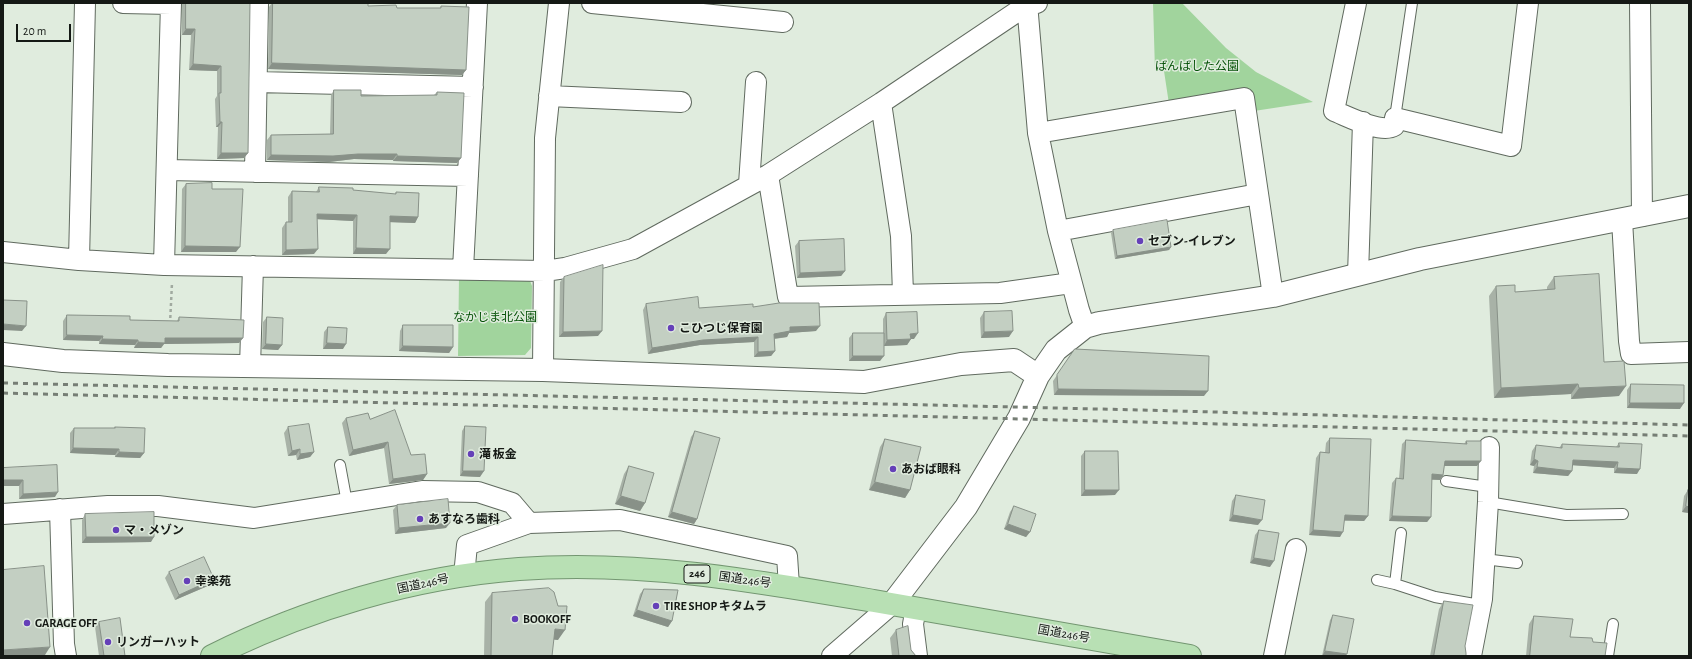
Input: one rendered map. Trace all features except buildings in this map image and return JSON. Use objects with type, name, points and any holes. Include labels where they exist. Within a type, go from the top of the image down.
[{"type":"highway","name":"国道246号","points":[[212,656],[247,639],[341,604],[403,587],[464,576],[519,569],[594,566],[666,570],[790,586],[1190,656]]},
{"type":"street","points":[[79,260],[84,3]]},
{"type":"street","points":[[123,3],[171,3],[167,170],[168,265]]},
{"type":"street","points":[[255,172],[258,3]]},
{"type":"street","points":[[463,269],[477,3]]},
{"type":"street","points":[[543,370],[545,138],[559,3]]},
{"type":"street","points":[[592,3],[686,8],[783,22]]},
{"type":"street","points":[[1356,3],[1334,110],[1380,128],[1389,129],[1394,126],[1395,118],[1511,146],[1528,3]]},
{"type":"street","points":[[1640,3],[1629,341],[1631,354],[1689,352]]},
{"type":"street","points":[[3,252],[79,260],[168,265],[545,271],[565,268],[633,249],[749,184],[768,175],[881,103],[1030,4]]},
{"type":"street","points":[[1030,4],[1038,133],[1058,231],[1071,283],[1085,327]]},
{"type":"street","points":[[256,82],[473,87]]},
{"type":"street","points":[[749,184],[756,82]]},
{"type":"street","points":[[549,96],[681,102]]},
{"type":"street","points":[[1038,133],[1244,98],[1273,296]]},
{"type":"street","points":[[881,103],[901,236],[903,294]]},
{"type":"street","points":[[1358,275],[1363,122]]},
{"type":"street","points":[[167,170],[468,176]]},
{"type":"street","points":[[768,175],[788,297],[1000,293],[1071,283]]},
{"type":"street","points":[[1058,231],[1258,194]]},
{"type":"street","points":[[832,656],[892,604],[966,507],[1019,418],[1038,376],[1056,350],[1085,327],[1099,323],[1273,296],[1420,259],[1689,206]]},
{"type":"street","points":[[250,367],[253,266]]},
{"type":"street","points":[[3,354],[63,361],[250,367],[543,370],[864,382],[960,364],[1014,360],[1038,376]]},
{"type":"street","points":[[1471,656],[1482,599],[1488,495],[1489,447]]},
{"type":"street","points":[[3,514],[108,506],[158,506],[254,518],[422,490],[478,492],[512,503],[529,523]]},
{"type":"street","points":[[60,509],[64,644],[66,656]]},
{"type":"street","points":[[464,576],[467,544],[529,523],[620,520],[787,556],[790,586]]},
{"type":"street","points":[[1274,656],[1296,549]]},
{"type":"street","points":[[916,608],[913,624],[917,656]]},
{"type":"lane","points":[[1395,118],[1412,3]]},
{"type":"lane","points":[[340,465],[347,502]]},
{"type":"lane","points":[[1446,481],[1488,495],[1566,515],[1623,514]]},
{"type":"lane","points":[[1395,584],[1401,533]]},
{"type":"lane","points":[[1484,559],[1517,563]]},
{"type":"lane","points":[[1377,580],[1395,584],[1435,597],[1480,605]]},
{"type":"lane","points":[[1608,656],[1613,624]]},
{"type":"path","points":[[168,265],[170,326]]},
{"type":"green space","name":"ばんばした公園","points":[[1153,3],[1182,3],[1226,48],[1256,72],[1313,102],[1254,111],[1169,104],[1164,71],[1155,71]]},
{"type":"green space","name":"なかじま北公園","points":[[459,277],[529,278],[532,286],[531,348],[525,355],[458,356]]},
{"type":"railway","points":[[3,383],[1140,410],[1689,425]]},
{"type":"railway","points":[[3,393],[1689,436]]},
{"type":"place","name":"セブン-イレブン","points":[[1140,241]]},
{"type":"place","name":"こひつじ保育園","points":[[671,328]]},
{"type":"place","name":"滝 板金","points":[[471,454]]},
{"type":"place","name":"あおば眼科","points":[[893,469]]},
{"type":"place","name":"あすなろ歯科","points":[[420,519]]},
{"type":"place","name":"マ・メゾン","points":[[116,530]]},
{"type":"place","name":"幸楽苑","points":[[187,581]]},
{"type":"place","name":"TIRE SHOP キタムラ","points":[[656,606]]},
{"type":"place","name":"BOOKOFF","points":[[515,619]]},
{"type":"place","name":"GARAGE OFF","points":[[27,623]]},
{"type":"place","name":"リンガーハット","points":[[108,642]]}]
